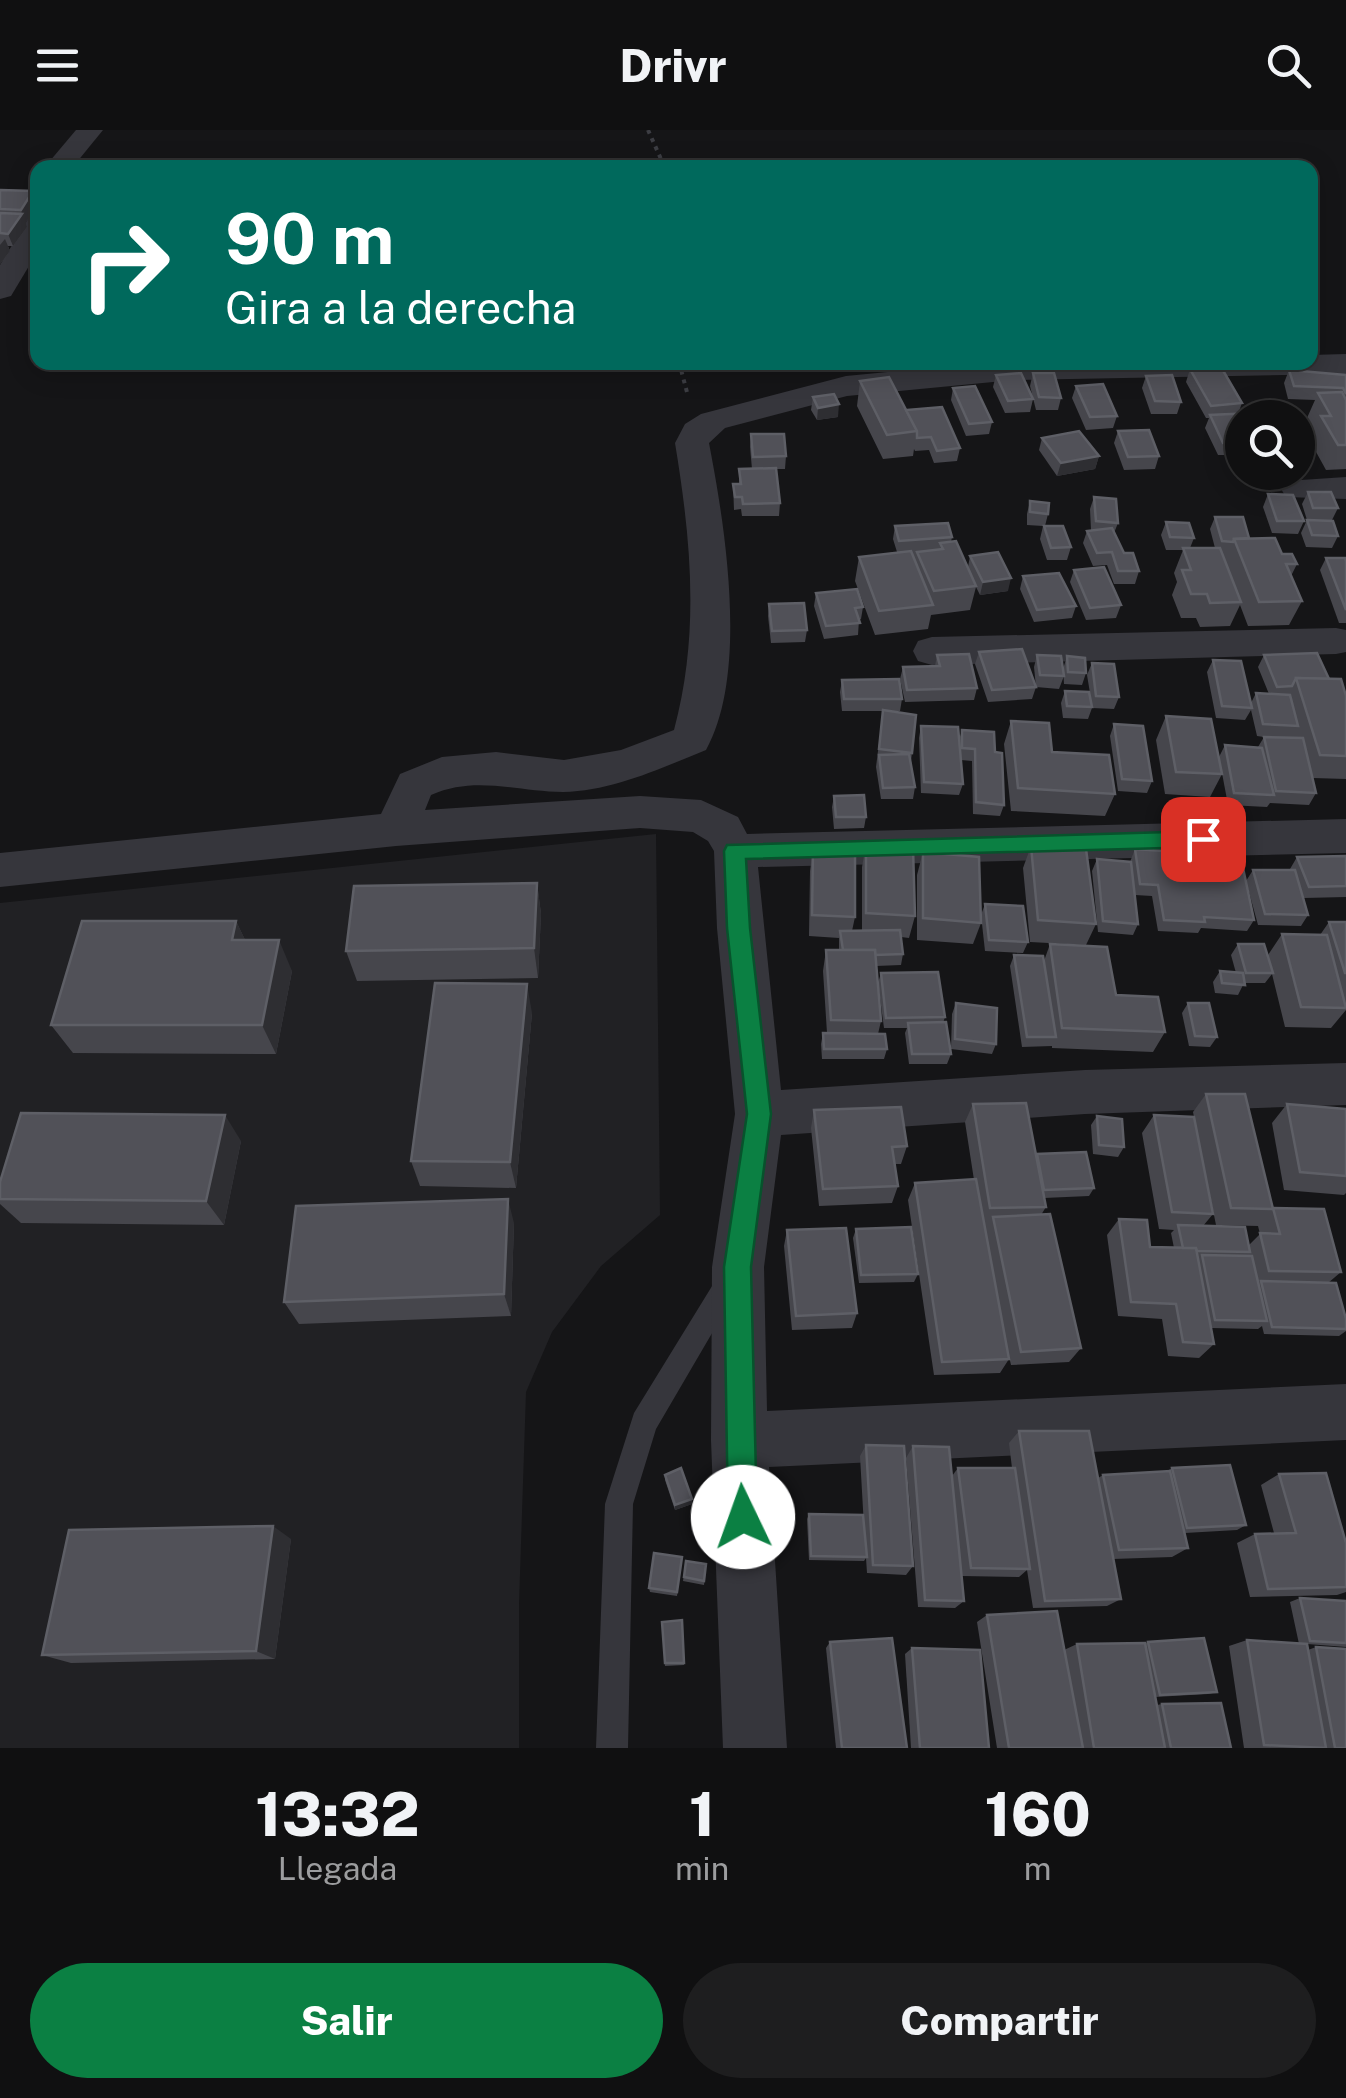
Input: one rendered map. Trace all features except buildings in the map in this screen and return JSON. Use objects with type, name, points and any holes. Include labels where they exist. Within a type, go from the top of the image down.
[{"type":"street","points":[[64,160],[90,130]]},
{"type":"street","points":[[0,290],[30,239]]},
{"type":"street","points":[[1318,365],[1346,364]]},
{"type":"street","points":[[396,830],[416,785],[442,773],[496,768],[564,776],[626,765],[692,739],[706,694],[711,654],[712,580],[692,443],[697,431],[713,422],[846,386],[1014,370]]},
{"type":"street","points":[[1315,489],[1346,488]]},
{"type":"street","points":[[932,652],[1343,652]]},
{"type":"street","points":[[0,870],[396,830],[640,812],[701,816],[723,829],[735,851],[738,928],[759,1114],[738,1267],[739,1440],[755,1748]]},
{"type":"street","points":[[735,851],[1346,836]]},
{"type":"street","points":[[759,1114],[1085,1092],[1346,1084]]},
{"type":"street","points":[[739,1440],[1346,1412]]},
{"type":"lane","points":[[612,1748],[619,1504],[644,1423],[738,1267]]},
{"type":"path","points":[[648,130],[661,160]]},
{"type":"shaded area","points":[[656,834],[660,1215],[601,1266],[552,1332],[526,1392],[519,1748],[0,1748],[0,903]]},
{"type":"route","points":[[743,1517],[738,1267],[759,1114],[738,928],[735,851],[1203,839]]}]
